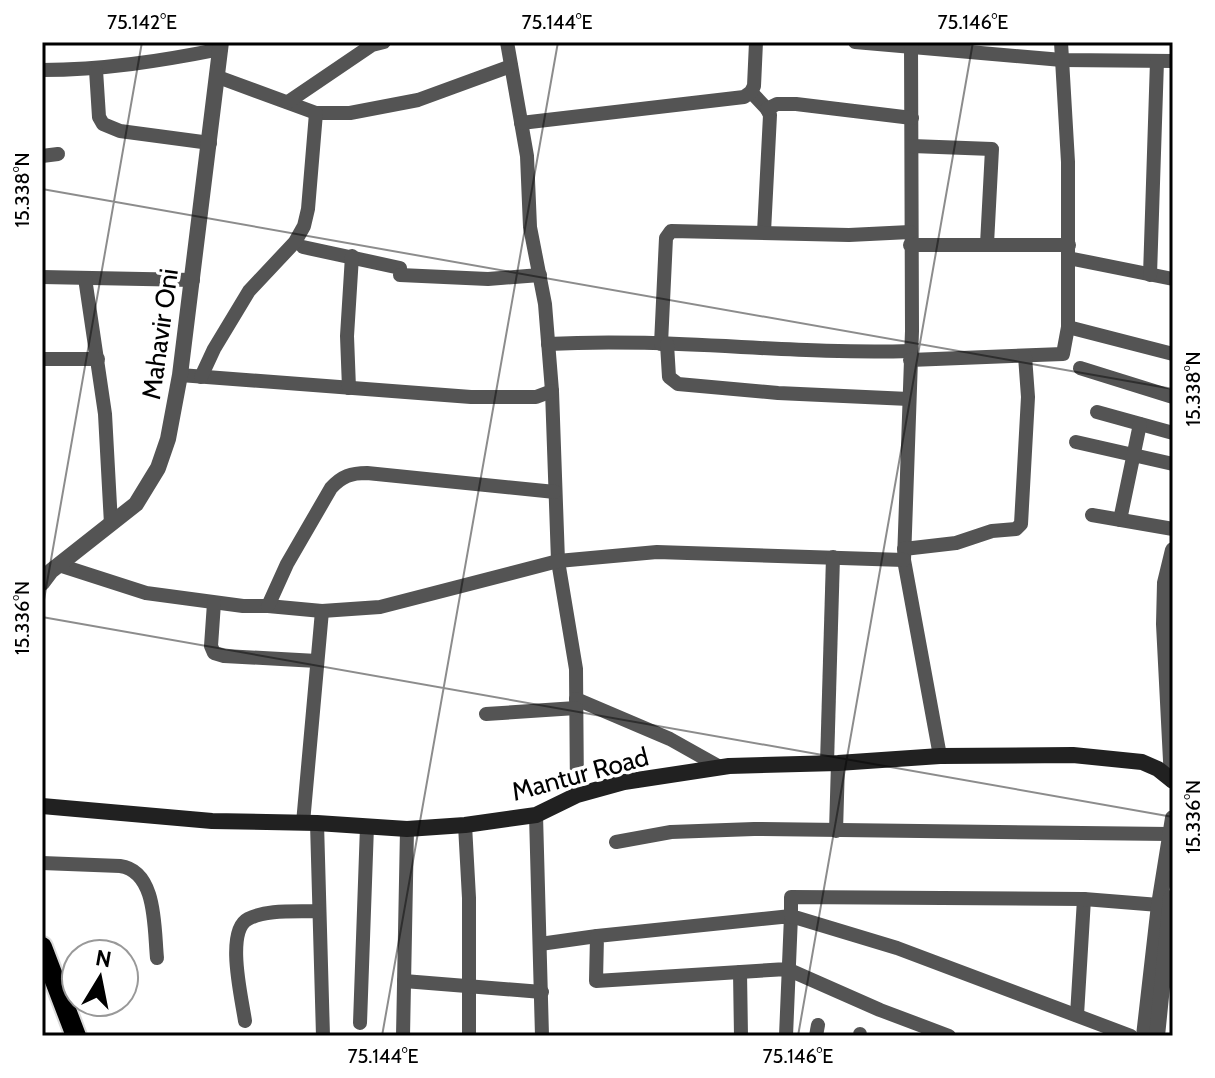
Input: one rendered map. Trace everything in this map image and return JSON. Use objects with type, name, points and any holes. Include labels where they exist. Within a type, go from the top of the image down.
[{"type":"main road","name":"Mantur Road","points":[[42,806],[212,821],[407,829],[536,815],[577,795],[624,782],[720,767],[940,756],[1073,755],[1142,762],[1172,780]]},
{"type":"main road","points":[[42,947],[76,1036]]},
{"type":"main road","points":[[42,985],[62,1036]]},
{"type":"street","points":[[288,102],[372,45],[384,42]]},
{"type":"street","points":[[507,42],[527,156],[530,227],[545,304],[552,391],[558,561],[576,669],[577,795]]},
{"type":"street","points":[[521,123],[744,97],[754,86],[756,42]]},
{"type":"street","points":[[855,42],[1062,60],[1173,61]]},
{"type":"street","points":[[548,344],[601,341],[910,356],[1063,354],[1068,327],[1068,162],[1061,42]]},
{"type":"street","points":[[42,70],[96,70],[152,63],[221,45]]},
{"type":"street","name":"Mahavir Oni","points":[[48,570],[136,504],[158,468],[168,439],[193,280],[221,45]]},
{"type":"street","points":[[911,45],[910,356],[904,555],[940,756]]},
{"type":"street","points":[[1150,275],[1157,61]]},
{"type":"street","points":[[218,77],[316,113],[350,113],[418,100],[511,66]]},
{"type":"street","points":[[96,70],[99,117],[103,124],[120,131],[210,143]]},
{"type":"street","points":[[751,92],[770,115],[764,232]]},
{"type":"street","points":[[767,109],[777,104],[796,104],[912,118]]},
{"type":"street","points":[[201,377],[249,291],[295,242],[304,226],[316,113]]},
{"type":"street","points":[[912,146],[992,149],[987,244]]},
{"type":"street","points":[[42,156],[58,154]]},
{"type":"street","points":[[909,399],[778,393],[678,384],[669,377],[664,344],[667,234],[684,229],[987,244],[1068,252],[1173,279]]},
{"type":"street","points":[[303,247],[352,256],[400,272],[488,279],[540,275]]},
{"type":"street","points":[[349,388],[347,336],[352,256]]},
{"type":"street","points":[[42,277],[193,280]]},
{"type":"street","points":[[85,278],[105,414],[111,524]]},
{"type":"street","points":[[1068,327],[1173,354]]},
{"type":"street","points":[[48,570],[146,593],[214,603],[322,611],[380,607],[558,561],[657,552],[833,557],[904,555],[992,531],[1016,529],[1021,524],[1028,397],[1025,356]]},
{"type":"street","points":[[42,359],[98,359]]},
{"type":"street","points":[[1080,368],[1173,397]]},
{"type":"street","points":[[180,375],[471,397],[536,397],[552,391]]},
{"type":"street","points":[[1097,412],[1173,433]]},
{"type":"street","points":[[1120,520],[1140,424]]},
{"type":"street","points":[[1076,442],[1173,464]]},
{"type":"street","points":[[268,606],[287,564],[331,488],[340,478],[353,473],[367,473],[555,492]]},
{"type":"street","points":[[1092,515],[1173,529]]},
{"type":"street","points":[[1172,780],[1168,618],[1173,550]]},
{"type":"street","points":[[833,557],[832,763],[836,831]]},
{"type":"street","points":[[214,603],[211,646],[214,653],[317,661]]},
{"type":"street","points":[[322,611],[310,823],[318,911],[323,1036]]},
{"type":"street","points":[[486,714],[576,704],[670,739],[720,767]]},
{"type":"street","points":[[536,815],[542,1036]]},
{"type":"street","points":[[465,825],[469,898],[469,1036]]},
{"type":"street","points":[[360,1023],[367,826]]},
{"type":"street","points":[[616,842],[671,832],[754,829],[836,831],[1171,826],[1144,1036]]},
{"type":"street","points":[[403,1036],[407,829]]},
{"type":"street","points":[[42,863],[132,867],[144,881],[149,894],[157,958]]},
{"type":"street","points":[[1157,1036],[1173,881]]},
{"type":"street","points":[[786,1036],[791,897],[1084,899],[1159,905]]},
{"type":"street","points":[[1077,1015],[1084,899]]},
{"type":"street","points":[[245,1021],[236,964],[238,929],[245,920],[257,915],[318,911]]},
{"type":"street","points":[[540,944],[791,916],[897,948],[1131,1036]]},
{"type":"street","points":[[597,936],[596,981],[787,969],[949,1036]]},
{"type":"street","points":[[740,972],[741,1036]]},
{"type":"street","points":[[404,981],[542,992]]}]
